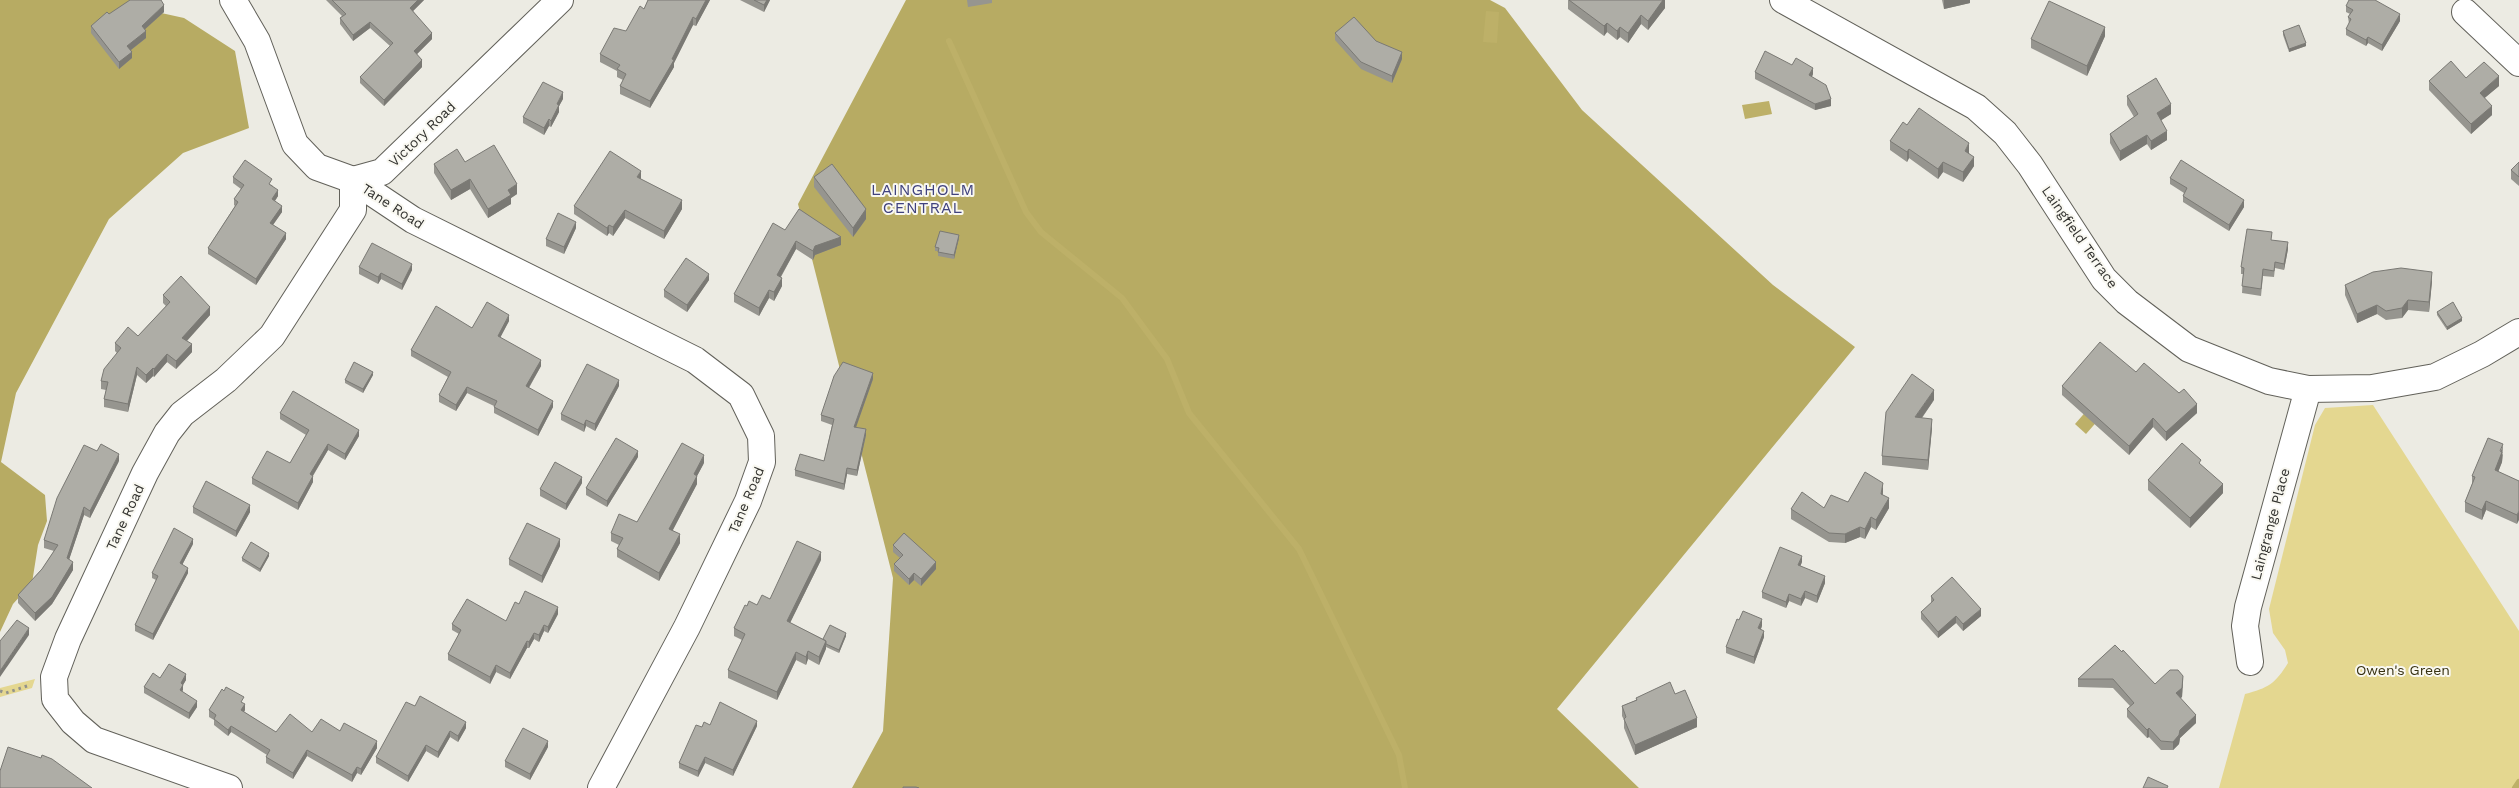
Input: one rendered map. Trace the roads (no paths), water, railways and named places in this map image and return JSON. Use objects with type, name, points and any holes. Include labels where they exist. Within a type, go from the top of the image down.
[{"type":"street","points":[[233,0],[257,42],[295,144],[317,167],[353,180]]},
{"type":"street","name":"Victory Road","points":[[353,180],[382,172],[560,0]]},
{"type":"street","name":"Laingfield Terrace","points":[[1784,0],[1976,107],[2005,133],[2030,165],[2104,279],[2126,302],[2189,349],[2268,381],[2308,388],[2372,388],[2435,377],[2482,354],[2519,332]]},
{"type":"street","points":[[2465,12],[2519,63]]},
{"type":"street","name":"Tane Road","points":[[229,788],[94,740],[73,722],[55,699],[54,677],[68,639],[133,499],[167,433],[182,414],[226,380],[272,336],[322,261],[352,210],[353,180]]},
{"type":"street","name":"Tane Road","points":[[353,180],[413,220],[695,360],[741,395],[761,436],[762,462],[748,500],[687,627],[601,788]]},
{"type":"street","name":"Laingrange Place","points":[[2250,662],[2245,626],[2248,607],[2308,388]]},
{"type":"waterway","points":[[949,41],[1026,212],[1041,232],[1122,298],[1167,359],[1189,413],[1299,549],[1399,755],[1405,788]]},
{"type":"waterway","points":[[2515,788],[2519,782]]},
{"type":"district","name":"LAINGHOLM CENTRAL","points":[[923,198]]},
{"type":"park label","name":"Owen's Green","points":[[2403,670]]}]
